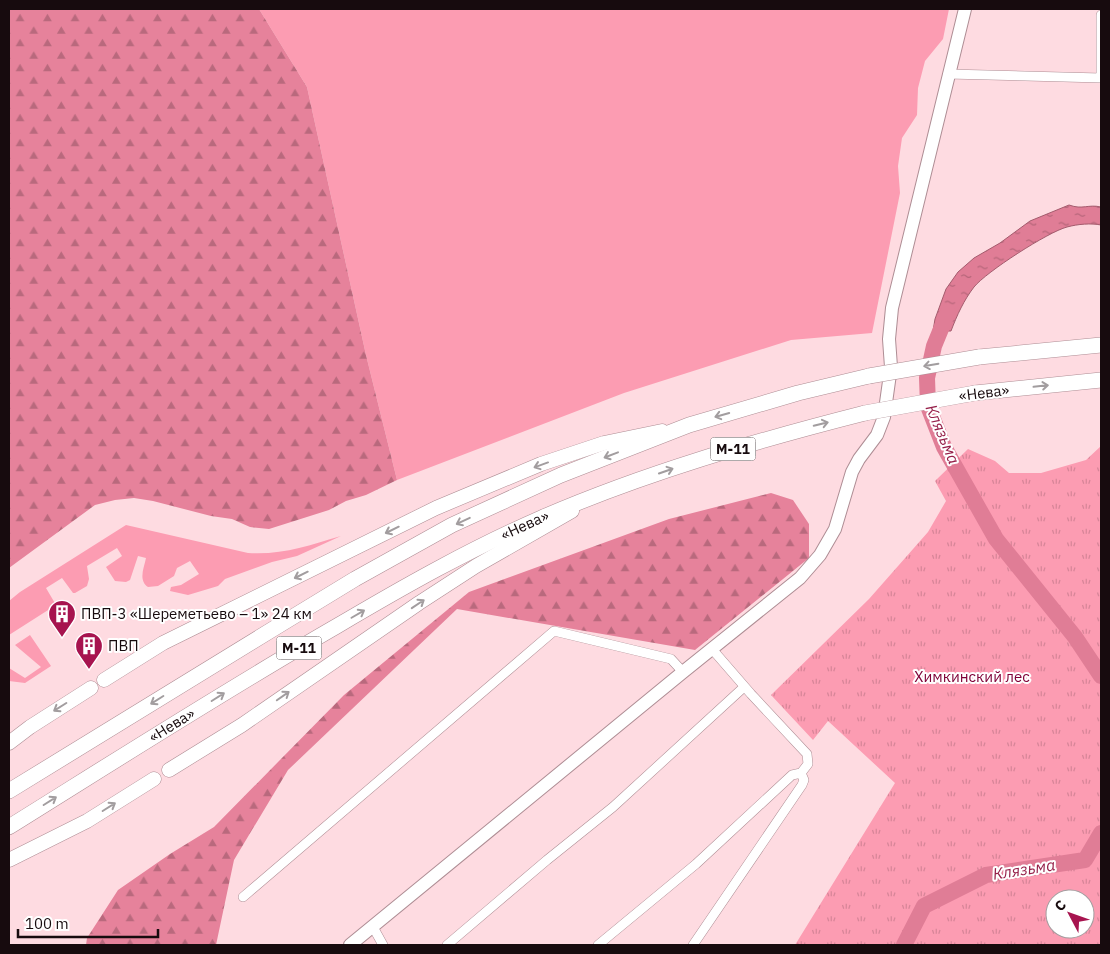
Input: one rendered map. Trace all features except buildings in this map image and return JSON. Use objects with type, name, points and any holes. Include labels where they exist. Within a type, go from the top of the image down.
[{"type":"highway","name":"«Нева»","points":[[9,790],[355,579],[452,526],[561,475],[689,424],[798,393],[869,376],[979,357],[1101,345]]},
{"type":"highway","name":"«Нева»","points":[[9,827],[287,655],[373,605],[473,550],[541,518],[603,493],[783,434],[865,414],[975,393],[1101,380]]},
{"type":"main road","name":"М-11","points":[[104,680],[163,643],[436,508],[550,461],[604,443],[689,424]]},
{"type":"main road","name":"М-11","points":[[169,770],[242,725],[476,566],[603,493]]},
{"type":"main road","points":[[9,743],[30,726],[91,688]]},
{"type":"main road","points":[[9,860],[87,821],[154,779]]},
{"type":"street","points":[[350,945],[800,578],[820,555],[835,529],[852,472],[876,435],[884,417],[891,367],[889,339],[892,308],[965,9]]},
{"type":"street","points":[[948,74],[1101,79],[1101,15]]},
{"type":"street","points":[[243,897],[554,631],[671,659],[683,672]]},
{"type":"street","points":[[598,945],[696,864],[792,776],[801,773],[808,764],[806,754],[744,687],[712,649]]},
{"type":"street","points":[[447,945],[613,807],[744,687]]},
{"type":"street","points":[[693,945],[802,785],[804,780],[801,773]]},
{"type":"street","points":[[373,927],[383,945]]},
{"type":"green space","points":[[9,9],[259,9],[307,87],[366,355],[397,480],[329,510],[269,529],[250,527],[232,519],[211,516],[153,501],[134,498],[115,500],[95,505],[9,568]]},
{"type":"green space","points":[[259,9],[949,9],[943,39],[925,61],[918,88],[917,115],[902,138],[898,166],[900,193],[872,333],[791,340],[624,393],[397,480],[366,355],[307,87]]},
{"type":"green space","name":"Химкинский лес","points":[[1101,446],[1101,945],[795,945],[895,783],[828,721],[813,740],[771,695],[869,599],[928,532],[946,501],[935,481],[968,449],[995,461],[1009,473],[1041,473],[1086,460]]},
{"type":"green space","points":[[771,493],[793,500],[809,524],[809,558],[695,650],[457,609],[288,770],[234,860],[216,945],[86,945],[87,938],[118,890],[170,854],[214,827],[344,695],[469,592],[669,519]]},
{"type":"green space","points":[[126,525],[248,553],[284,551],[341,536],[297,556],[272,562],[225,579],[218,586],[188,595],[170,591],[171,587],[181,585],[199,574],[190,561],[177,568],[174,576],[158,586],[148,587],[142,577],[146,558],[138,556],[130,580],[126,582],[115,581],[106,567],[122,556],[117,548],[87,566],[89,579],[87,586],[75,593],[73,593],[62,578],[46,588],[56,605],[9,635],[9,601],[20,592]]},
{"type":"green space","points":[[30,635],[51,666],[25,683],[9,681],[9,668],[25,678],[41,667],[15,645]]},
{"type":"water","points":[[1069,205],[1101,207],[1101,225],[1084,224],[1058,230],[1018,253],[974,287],[961,308],[951,331],[933,331],[935,319],[946,289],[958,272],[974,258],[1000,243],[1030,221]]},
{"type":"waterway","name":"Клязьма","points":[[948,312],[934,346],[927,378],[928,406],[944,447],[996,539],[1075,637],[1101,676]]},
{"type":"waterway","name":"Клязьма","points":[[904,945],[924,906],[986,875],[1085,860],[1101,833]]},
{"type":"place","name":"ПВП-3 «Шереметьево – 1» 24 км","points":[[62,638]]},
{"type":"place","name":"ПВП","points":[[89,670]]}]
